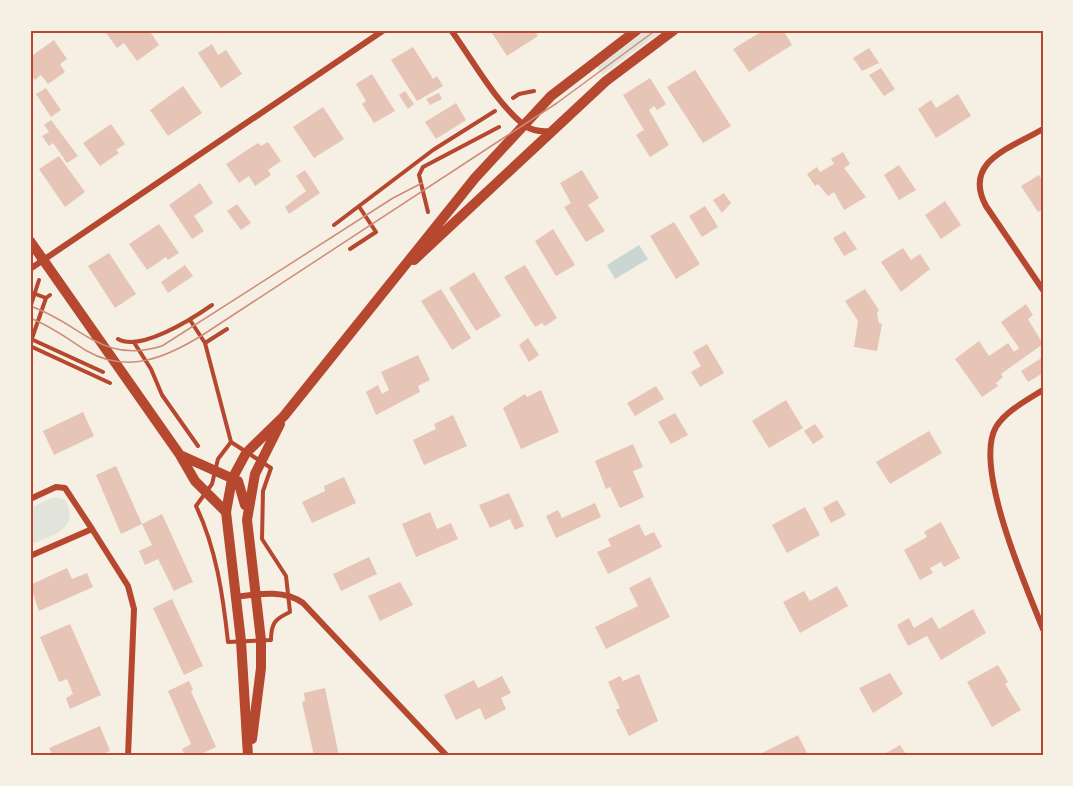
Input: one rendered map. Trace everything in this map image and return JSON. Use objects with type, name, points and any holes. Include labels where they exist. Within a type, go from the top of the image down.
[{"type":"street","points":[[30,269],[384,30]]},
{"type":"street","points":[[451,30],[504,104],[524,125],[531,130],[551,131]]},
{"type":"street","points":[[249,756],[236,597],[226,512],[232,478],[246,453],[284,416],[404,268],[439,221],[524,125],[551,96],[637,30]]},
{"type":"street","points":[[404,268],[620,69],[674,30]]},
{"type":"street","points":[[1043,129],[986,162],[978,178],[979,193],[986,206],[1043,290]]},
{"type":"street","points":[[30,241],[180,455],[195,481],[226,512]]},
{"type":"street","points":[[1043,390],[1012,410],[997,426],[989,445],[990,472],[1019,570],[1043,629]]},
{"type":"street","points":[[247,520],[255,474],[284,416]]},
{"type":"street","points":[[180,455],[238,481],[243,491],[256,594],[261,668],[249,756]]},
{"type":"street","points":[[30,499],[56,487],[65,488],[128,586],[134,609],[128,756]]},
{"type":"street","points":[[30,556],[92,529]]},
{"type":"street","points":[[236,597],[256,594],[289,596],[303,603],[447,756]]},
{"type":"path","points":[[334,225],[360,208],[433,150],[519,94],[545,90],[551,96]]},
{"type":"path","points":[[427,216],[419,174],[423,166],[503,125],[524,125]]},
{"type":"path","points":[[350,249],[376,232],[360,208]]},
{"type":"path","points":[[30,308],[32,293],[44,260]]},
{"type":"path","points":[[30,342],[46,298],[32,293]]},
{"type":"path","points":[[203,454],[162,395],[151,369],[135,344],[190,320],[212,305]]},
{"type":"path","points":[[190,320],[205,343],[231,442]]},
{"type":"path","points":[[205,343],[227,328]]},
{"type":"path","points":[[30,342],[103,372],[114,380]]},
{"type":"path","points":[[30,342],[110,383],[116,392]]},
{"type":"path","points":[[211,456],[218,459]]},
{"type":"path","points":[[193,496],[199,501]]},
{"type":"shaded area","points":[[647,30],[663,30],[602,75],[597,67]]},
{"type":"shaded area","points":[[639,245],[648,259],[615,279],[607,265]]},
{"type":"shaded area","points":[[54,497],[65,500],[69,510],[67,525],[55,534],[30,545],[30,508]]},
{"type":"building","points":[[104,30],[149,30],[159,45],[137,61],[124,43],[117,48]]},
{"type":"building","points":[[490,30],[534,30],[538,36],[507,56]]},
{"type":"building","points":[[764,30],[783,30],[792,45],[749,72],[733,49]]},
{"type":"building","points":[[54,40],[67,59],[60,64],[65,72],[48,84],[41,75],[35,80],[30,74],[30,57]]},
{"type":"building","points":[[212,44],[218,55],[226,50],[242,74],[221,88],[198,53]]},
{"type":"building","points":[[413,47],[433,79],[437,76],[443,86],[417,101],[391,60]]},
{"type":"building","points":[[869,48],[879,63],[862,71],[853,58]]},
{"type":"building","points":[[881,68],[895,89],[884,96],[869,75]]},
{"type":"building","points":[[695,70],[731,126],[703,143],[667,87]]},
{"type":"building","points":[[372,74],[395,111],[374,123],[362,104],[366,101],[356,84]]},
{"type":"building","points":[[650,78],[666,104],[657,110],[654,106],[649,110],[669,145],[650,157],[636,135],[644,130],[623,95]]},
{"type":"building","points":[[183,86],[202,113],[168,136],[150,110]]},
{"type":"building","points":[[46,88],[61,110],[51,117],[36,94]]},
{"type":"building","points":[[405,91],[414,104],[408,109],[399,95]]},
{"type":"building","points":[[439,93],[442,99],[430,105],[426,99]]},
{"type":"building","points":[[958,94],[971,116],[936,138],[918,109],[931,100],[936,108]]},
{"type":"building","points":[[456,103],[466,120],[436,139],[425,122]]},
{"type":"building","points":[[323,107],[344,139],[314,158],[293,127]]},
{"type":"building","points":[[51,120],[78,156],[67,163],[53,143],[49,146],[42,136],[49,132],[44,125]]},
{"type":"building","points":[[111,124],[125,144],[116,150],[119,153],[100,166],[83,143]]},
{"type":"building","points":[[268,142],[281,161],[268,170],[271,175],[255,186],[249,176],[239,183],[226,164],[258,143],[261,146]]},
{"type":"building","points":[[843,152],[850,164],[844,168],[866,197],[844,210],[834,192],[828,196],[818,184],[815,186],[807,174],[817,167],[820,172],[834,164],[831,159]]},
{"type":"building","points":[[59,156],[85,192],[65,207],[39,169]]},
{"type":"building","points":[[899,165],[916,190],[899,200],[884,175]]},
{"type":"building","points":[[305,170],[320,193],[289,214],[285,207],[306,191],[296,176]]},
{"type":"building","points":[[582,170],[599,198],[588,205],[605,231],[586,242],[564,207],[571,203],[560,183]]},
{"type":"building","points":[[1039,175],[1043,182],[1043,209],[1038,212],[1021,186]]},
{"type":"building","points":[[200,183],[213,203],[194,216],[204,231],[192,239],[169,205]]},
{"type":"building","points":[[724,193],[731,203],[722,213],[713,200]]},
{"type":"building","points":[[945,201],[961,225],[941,239],[925,215]]},
{"type":"building","points":[[237,204],[251,223],[241,230],[227,211]]},
{"type":"building","points":[[705,206],[718,227],[702,237],[689,216]]},
{"type":"building","points":[[674,222],[700,264],[676,279],[650,236]]},
{"type":"building","points":[[159,224],[179,253],[168,260],[166,257],[147,270],[129,244]]},
{"type":"building","points":[[553,229],[575,265],[556,276],[535,241]]},
{"type":"building","points":[[845,231],[857,249],[844,256],[833,238]]},
{"type":"building","points":[[903,248],[911,260],[920,254],[930,269],[901,292],[881,262]]},
{"type":"building","points":[[109,253],[136,294],[115,308],[88,266]]},
{"type":"building","points":[[185,265],[193,276],[168,293],[161,282]]},
{"type":"building","points":[[525,265],[557,318],[545,326],[542,323],[535,327],[504,277]]},
{"type":"building","points":[[474,272],[501,316],[476,331],[449,288]]},
{"type":"building","points":[[441,289],[471,338],[452,350],[421,301]]},
{"type":"building","points":[[865,289],[879,310],[877,313],[879,323],[882,324],[877,351],[854,347],[858,321],[845,301]]},
{"type":"building","points":[[1026,304],[1033,315],[1028,319],[1043,344],[1001,374],[1003,377],[996,383],[998,386],[982,397],[955,359],[979,341],[989,356],[1008,343],[1014,352],[1019,348],[1001,322]]},
{"type":"building","points":[[528,338],[539,355],[529,362],[519,345]]},
{"type":"building","points":[[707,344],[724,373],[700,387],[691,372],[701,366],[693,352]]},
{"type":"building","points":[[418,355],[430,380],[418,386],[420,392],[376,415],[366,392],[378,385],[382,394],[389,390],[381,372]]},
{"type":"building","points":[[1043,357],[1043,373],[1028,382],[1021,371]]},
{"type":"building","points":[[656,386],[664,399],[635,416],[627,403]]},
{"type":"building","points":[[541,390],[559,432],[521,449],[503,408],[525,394],[527,397]]},
{"type":"building","points":[[786,400],[803,428],[769,448],[752,421]]},
{"type":"building","points":[[83,412],[94,436],[54,455],[43,431]]},
{"type":"building","points":[[675,413],[688,435],[671,444],[658,422]]},
{"type":"building","points":[[453,415],[467,446],[424,465],[413,440],[436,429],[434,424]]},
{"type":"building","points":[[815,424],[824,437],[813,444],[804,431]]},
{"type":"building","points":[[929,431],[942,453],[890,484],[876,462]]},
{"type":"building","points":[[633,444],[643,467],[633,471],[644,497],[620,508],[610,487],[606,489],[595,461]]},
{"type":"building","points":[[116,466],[142,524],[121,534],[96,475]]},
{"type":"building","points":[[344,477],[356,503],[312,523],[302,502],[325,491],[324,486]]},
{"type":"building","points":[[509,493],[524,526],[515,530],[510,519],[490,528],[479,505]]},
{"type":"building","points":[[837,500],[846,515],[831,523],[823,508]]},
{"type":"building","points":[[595,503],[601,517],[556,538],[546,516],[558,510],[562,518]]},
{"type":"building","points":[[805,507],[820,535],[787,553],[772,525]]},
{"type":"building","points":[[430,512],[437,529],[451,523],[458,539],[416,557],[402,524]]},
{"type":"building","points":[[162,514],[193,582],[174,591],[158,559],[145,565],[139,551],[152,545],[142,524]]},
{"type":"building","points":[[941,522],[960,558],[944,567],[941,562],[930,568],[933,573],[920,580],[904,550],[927,537],[924,532]]},
{"type":"building","points":[[639,524],[645,536],[654,532],[662,547],[608,574],[597,552],[611,546],[608,539]]},
{"type":"building","points":[[369,557],[377,574],[341,591],[333,574]]},
{"type":"building","points":[[67,568],[72,579],[87,573],[93,587],[39,611],[30,585]]},
{"type":"building","points":[[650,577],[670,617],[606,649],[595,627],[638,606],[629,588]]},
{"type":"building","points":[[400,582],[413,605],[380,621],[368,596]]},
{"type":"building","points":[[837,586],[848,606],[800,633],[783,602],[804,591],[810,601]]},
{"type":"building","points":[[172,599],[203,666],[184,675],[153,608]]},
{"type":"building","points":[[973,609],[986,633],[941,660],[927,636],[908,646],[897,625],[909,618],[914,628],[932,617],[939,629]]},
{"type":"building","points":[[70,624],[101,695],[70,709],[66,698],[73,694],[67,679],[59,682],[40,637]]},
{"type":"building","points":[[998,665],[1008,682],[1005,684],[1021,710],[992,727],[967,682]]},
{"type":"building","points":[[890,673],[903,694],[873,713],[859,688]]},
{"type":"building","points":[[639,674],[658,721],[629,736],[616,710],[620,708],[608,682],[620,676],[623,681]]},
{"type":"building","points":[[502,676],[511,693],[501,698],[506,709],[485,720],[480,708],[456,720],[444,695],[474,680],[478,688]]},
{"type":"building","points":[[189,681],[193,690],[191,691],[216,747],[197,756],[185,756],[182,749],[191,744],[168,691]]},
{"type":"building","points":[[325,688],[339,756],[314,756],[302,702],[305,701],[304,693]]},
{"type":"building","points":[[100,726],[110,751],[97,756],[53,756],[49,748]]},
{"type":"building","points":[[798,735],[808,755],[756,756]]},
{"type":"building","points":[[900,745],[907,756],[881,756]]},
{"type":"tram line","points":[[30,318],[102,358],[131,362],[174,351],[201,336],[557,103],[656,30]]},
{"type":"tram line","points":[[30,306],[48,313],[92,340],[107,346],[123,350],[141,350],[162,346],[393,198],[422,183]]}]
